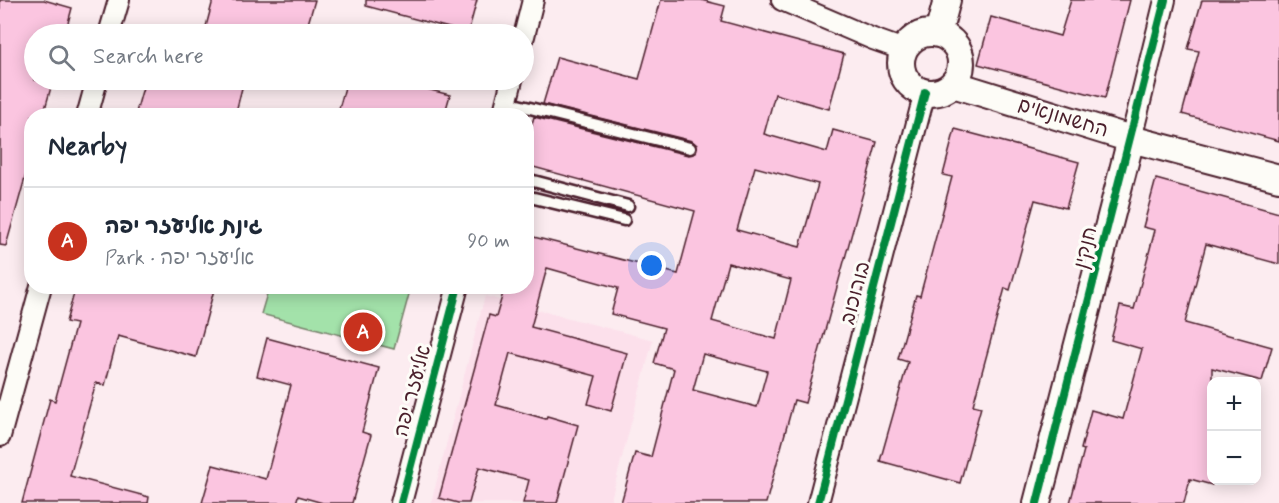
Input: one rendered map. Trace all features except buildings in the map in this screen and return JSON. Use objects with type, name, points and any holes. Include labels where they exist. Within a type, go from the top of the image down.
[{"type":"street","points":[[112,24],[118,0]]},
{"type":"street","points":[[527,24],[533,0]]},
{"type":"street","points":[[782,0],[904,50]]},
{"type":"street","points":[[938,33],[947,0]]},
{"type":"street","name":"חנקין","points":[[1037,503],[1165,0]]},
{"type":"street","points":[[938,33],[956,45],[962,64],[953,84],[935,93],[925,92],[915,88],[908,81],[901,61],[904,50],[910,42],[918,36],[938,33]]},
{"type":"street","name":"החשמונאים","points":[[953,84],[1131,139],[1279,178]]},
{"type":"street","points":[[89,108],[94,90]]},
{"type":"street","points":[[504,108],[509,90]]},
{"type":"street","name":"בורוכוב","points":[[818,503],[925,92]]},
{"type":"street","points":[[0,436],[39,294]]},
{"type":"street","name":"אליעזר יפה","points":[[401,503],[456,294]]},
{"type":"lane","points":[[534,115],[690,148]]},
{"type":"lane","points":[[534,181],[628,206]]},
{"type":"lane","points":[[534,198],[624,220]]},
{"type":"shaded area","points":[[485,296],[653,340],[610,503],[431,503]]},
{"type":"green space","points":[[267,294],[409,294],[394,349],[261,314]]},
{"type":"cycle path","points":[[1037,503],[1165,0]]},
{"type":"cycle path","points":[[818,503],[925,92]]},
{"type":"cycle path","points":[[401,503],[456,294]]},
{"type":"place","name":"גינת אליעזר יפה","points":[[363,332]]}]
